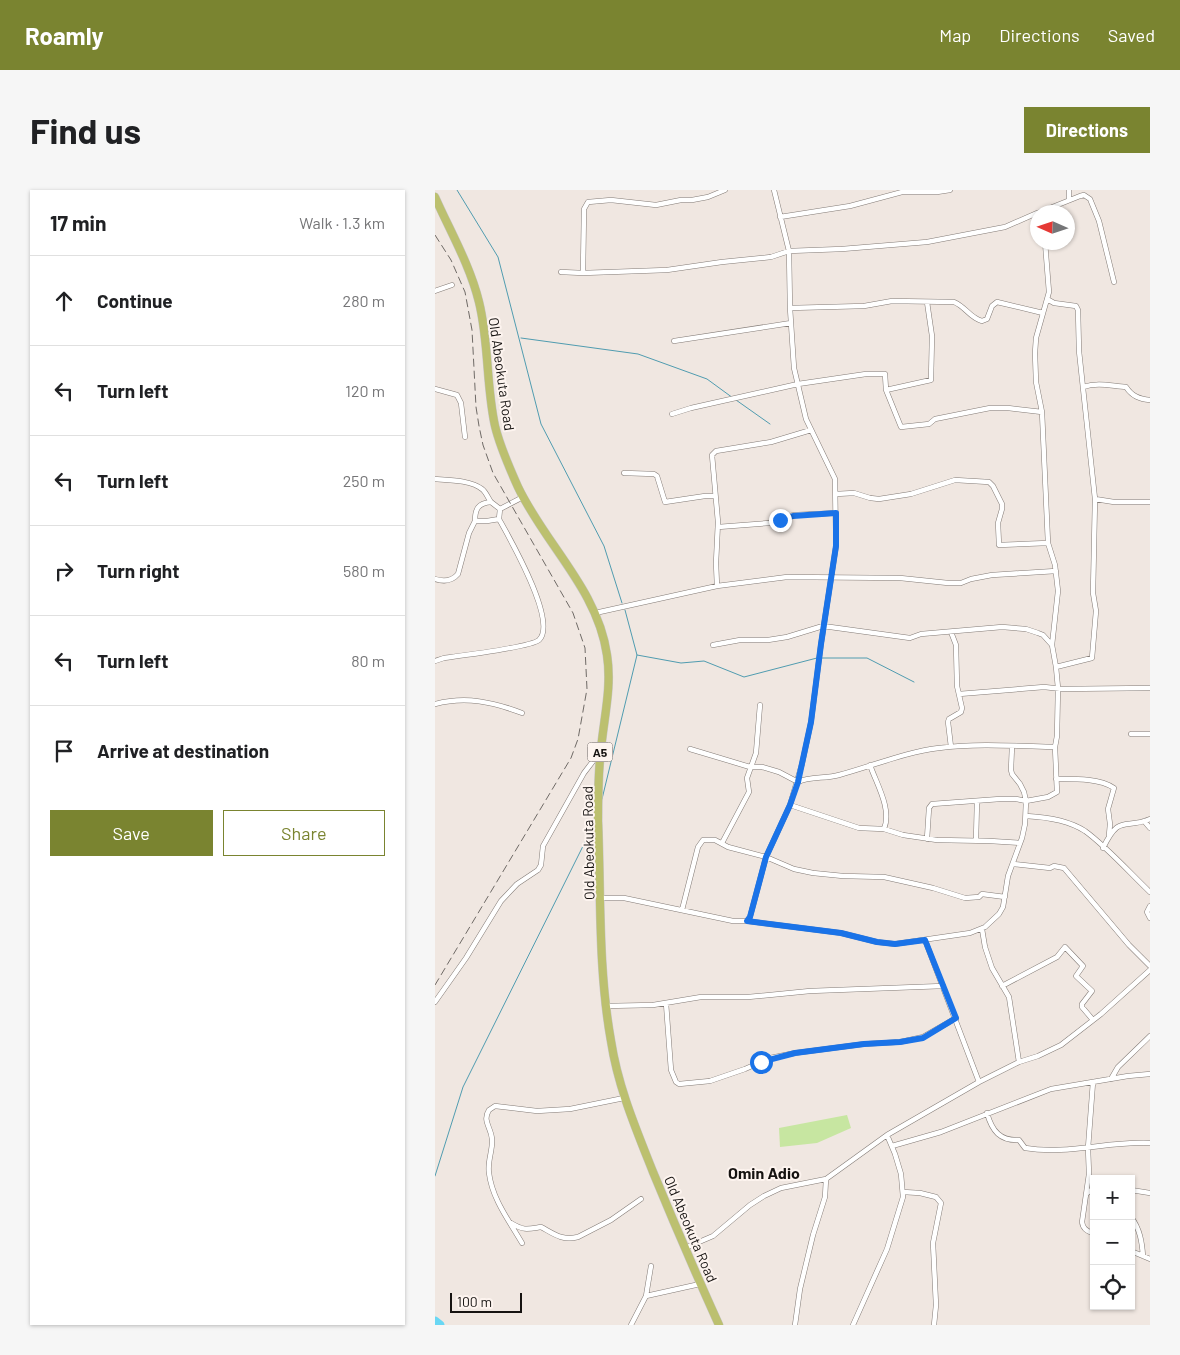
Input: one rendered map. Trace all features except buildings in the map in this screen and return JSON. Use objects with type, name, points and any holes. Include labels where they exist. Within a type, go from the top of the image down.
[{"type":"highway","name":"Old Abeokuta Road","points":[[435,197],[470,275],[478,300],[495,426],[509,467],[523,497],[595,613],[607,650],[609,693],[601,751],[598,805],[606,1006],[611,1042],[624,1098],[685,1248],[719,1325]]},
{"type":"street","points":[[583,273],[584,209],[587,202],[611,200],[655,204],[693,200],[708,197],[725,190]]},
{"type":"street","points":[[747,921],[750,917],[766,857],[790,805],[798,782],[811,722],[823,626],[836,546],[835,479],[805,418],[794,368],[789,251],[774,190]]},
{"type":"street","points":[[781,217],[849,206],[902,192],[950,190]]},
{"type":"street","points":[[1069,190],[1069,200]]},
{"type":"street","points":[[1080,190],[1090,199],[1099,220],[1114,282]]},
{"type":"street","points":[[1058,205],[1084,195]]},
{"type":"street","points":[[561,272],[667,270],[771,257],[789,251],[927,242],[1005,227],[1030,217]]},
{"type":"street","points":[[927,839],[930,805],[1016,798],[1025,800],[1048,797],[1057,792],[1055,747],[1058,688],[1051,644],[1056,618],[1057,591],[1055,571],[1047,543],[1041,412],[1036,382],[1035,353],[1036,338],[1050,284],[1046,250]]},
{"type":"street","points":[[435,291],[452,285]]},
{"type":"street","points":[[1047,299],[1054,303],[1076,306],[1078,310],[1079,351],[1095,499],[1093,593],[1096,611],[1092,658],[1056,667]]},
{"type":"street","points":[[790,308],[863,306],[892,301],[954,302],[963,306],[971,317],[983,321],[987,319],[992,306],[997,302],[1043,313]]},
{"type":"street","points":[[885,390],[931,380],[932,336],[927,302]]},
{"type":"street","points":[[674,341],[791,323]]},
{"type":"street","points":[[672,414],[798,384],[866,374],[885,374],[885,390],[901,427],[929,424],[939,418],[990,408],[1041,412]]},
{"type":"street","points":[[1083,386],[1103,383],[1126,387],[1130,394],[1150,400]]},
{"type":"street","points":[[435,389],[457,395],[461,403],[465,437]]},
{"type":"street","points":[[717,586],[718,527],[712,454],[716,451],[771,442],[811,430]]},
{"type":"street","points":[[624,473],[654,474],[659,478],[665,502],[715,496]]},
{"type":"street","points":[[435,479],[458,481],[477,486],[500,509]]},
{"type":"street","points":[[835,494],[853,493],[879,499],[911,494],[955,480],[989,482],[1002,504],[998,523],[999,545],[1047,543]]},
{"type":"street","points":[[500,509],[523,497]]},
{"type":"street","points":[[1095,499],[1114,502],[1150,502]]},
{"type":"street","points":[[435,579],[450,580],[458,574],[469,532],[475,521],[475,513],[483,503],[491,502]]},
{"type":"street","points":[[435,661],[537,642],[543,635],[543,614],[530,578],[499,519],[500,509]]},
{"type":"street","points":[[718,527],[770,524],[793,516],[836,513]]},
{"type":"street","points":[[475,521],[499,519]]},
{"type":"street","points":[[595,613],[717,586],[787,576],[900,578],[961,583],[992,575],[1055,571]]},
{"type":"street","points":[[713,645],[739,640],[768,640],[787,637],[823,626],[909,638],[921,634],[987,627],[1013,627],[1043,635],[1051,644]]},
{"type":"street","points":[[951,632],[957,652],[957,686],[961,712],[949,719],[948,722],[951,746]]},
{"type":"street","points":[[959,694],[1044,687],[1150,688]]},
{"type":"street","points":[[435,704],[454,700],[478,701],[493,703],[522,713]]},
{"type":"street","points":[[722,843],[749,792],[747,778],[756,753],[760,705]]},
{"type":"street","points":[[1131,734],[1150,734]]},
{"type":"street","points":[[690,749],[750,767],[757,766],[798,782],[804,779],[837,776],[913,752],[951,746],[1055,747]]},
{"type":"street","points":[[601,898],[624,898],[733,921],[747,921],[841,933],[877,942],[895,944],[970,933],[982,929],[999,914],[1003,907],[1008,876],[1020,843],[1026,816],[1025,800],[1020,784],[1012,774],[1012,746]]},
{"type":"street","points":[[435,1002],[466,958],[501,901],[517,884],[538,870],[541,865],[543,846],[584,773],[601,751]]},
{"type":"street","points":[[870,765],[885,806],[887,817],[884,829]]},
{"type":"street","points":[[1056,779],[1086,780],[1114,788],[1108,809],[1109,835]]},
{"type":"street","points":[[976,840],[977,801]]},
{"type":"street","points":[[790,805],[859,828],[884,829],[903,835],[937,840],[1020,843]]},
{"type":"street","points":[[1026,816],[1044,817],[1071,824],[1085,832],[1150,892]]},
{"type":"street","points":[[1103,848],[1109,835],[1117,826],[1150,819]]},
{"type":"street","points":[[1144,821],[1150,828]]},
{"type":"street","points":[[682,910],[700,842],[708,839],[728,847],[766,857],[794,869],[813,873],[884,877],[933,888],[965,898],[979,897],[982,894],[1005,897]]},
{"type":"street","points":[[1013,864],[1064,868],[1150,966]]},
{"type":"street","points":[[1150,906],[1147,912],[1150,918]]},
{"type":"street","points":[[982,929],[988,958],[1009,997],[1019,1062]]},
{"type":"street","points":[[925,940],[979,1082]]},
{"type":"street","points":[[1002,986],[1057,957],[1065,946],[1083,966],[1076,976],[1093,991],[1082,1004],[1082,1007],[1093,1020]]},
{"type":"street","points":[[685,1248],[713,1236],[750,1205],[781,1188],[826,1179],[887,1135],[979,1082],[1019,1062],[1038,1056],[1061,1045],[1093,1020],[1150,970]]},
{"type":"street","points":[[606,1006],[653,1005],[701,997],[748,997],[810,991],[943,986]]},
{"type":"street","points":[[666,1003],[671,1070],[676,1082],[679,1084],[710,1081],[745,1070],[770,1058],[795,1053],[923,1038],[956,1018]]},
{"type":"street","points":[[1111,1079],[1118,1067],[1150,1036]]},
{"type":"street","points":[[892,1146],[941,1132],[1051,1089],[1150,1074]]},
{"type":"street","points":[[1090,1232],[1083,1227],[1089,1174],[1088,1148],[1093,1082]]},
{"type":"street","points":[[523,1243],[510,1223],[492,1187],[489,1174],[492,1142],[491,1132],[486,1123],[489,1110],[495,1106],[537,1111],[570,1109],[624,1098]]},
{"type":"street","points":[[987,1113],[991,1127],[997,1134],[1011,1140],[1019,1140],[1025,1148],[1051,1151],[1131,1142],[1150,1143]]},
{"type":"street","points":[[853,1325],[887,1249],[899,1215],[903,1192],[901,1174],[887,1135]]},
{"type":"street","points":[[795,1325],[800,1289],[825,1197],[826,1179]]},
{"type":"street","points":[[1086,1194],[1090,1191]]},
{"type":"street","points":[[1135,1191],[1150,1193]]},
{"type":"street","points":[[903,1192],[936,1197],[941,1203],[933,1243],[936,1305],[934,1325]]},
{"type":"street","points":[[510,1223],[519,1228],[529,1230],[541,1227],[553,1235],[571,1239],[611,1220],[641,1199]]},
{"type":"street","points":[[1133,1220],[1140,1236],[1143,1256]]},
{"type":"street","points":[[1135,1253],[1150,1259]]},
{"type":"street","points":[[631,1325],[646,1296],[651,1266]]},
{"type":"street","points":[[646,1296],[701,1284]]},
{"type":"green space","points":[[847,1115],[851,1128],[817,1143],[780,1147],[779,1128]]},
{"type":"waterway","points":[[457,190],[498,257],[541,424],[604,546],[622,603]]},
{"type":"waterway","points":[[521,338],[638,354],[707,379],[733,398]]},
{"type":"waterway","points":[[736,400],[770,424]]},
{"type":"waterway","points":[[602,799],[637,655],[625,610]]},
{"type":"waterway","points":[[637,655],[681,663],[704,661],[744,677],[817,658]]},
{"type":"waterway","points":[[821,658],[867,658],[914,682]]},
{"type":"waterway","points":[[435,1176],[463,1087],[595,822]]},
{"type":"waterway","points":[[435,1321],[440,1325]]},
{"type":"railway","points":[[435,235],[451,260],[465,292],[472,330],[476,407],[483,445],[493,473],[573,613],[585,648],[587,689],[578,739],[571,758],[435,985]]},
{"type":"district","name":"Omin Adio","points":[[764,1172]]},
{"type":"route","points":[[761,1062],[770,1058],[795,1053],[923,1038],[956,1018],[925,940],[895,944],[877,942],[841,933],[747,921],[750,917],[756,888],[766,857],[790,805],[798,782],[811,722],[836,546],[836,513],[789,516],[780,520]]}]
